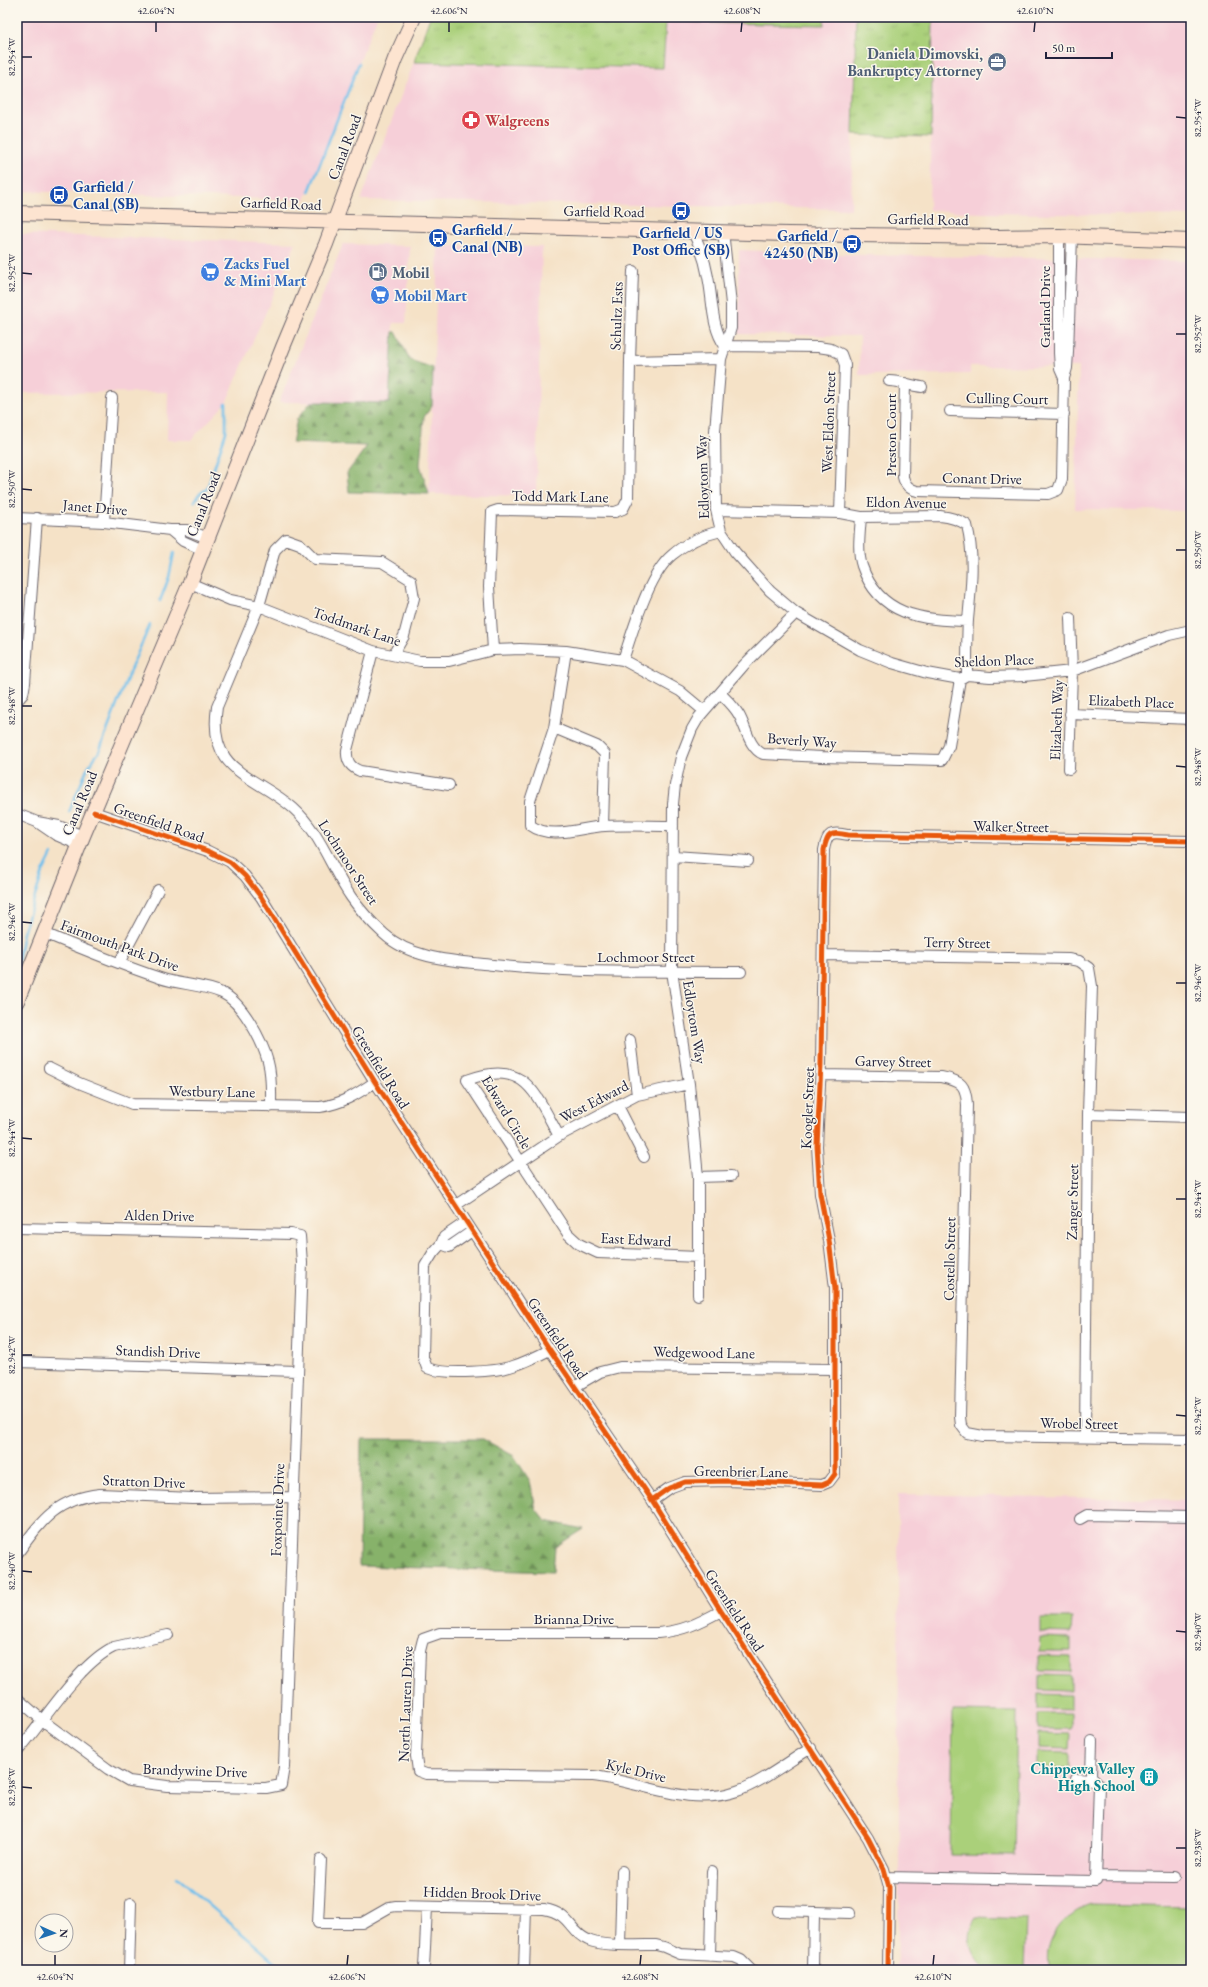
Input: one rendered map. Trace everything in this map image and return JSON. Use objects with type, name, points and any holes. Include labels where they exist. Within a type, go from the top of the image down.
[{"type":"main road","name":"Canal Road","points":[[17,1001],[81,840],[206,544],[334,222],[395,59],[414,17]]},
{"type":"main road","name":"Garfield Road","points":[[17,213],[723,231],[788,234],[997,237],[1066,236],[1191,241]]},
{"type":"street","points":[[692,231],[700,244],[708,277],[718,337],[725,346]]},
{"type":"street","name":"Edloytom Way","points":[[623,660],[646,596],[657,573],[670,556],[697,540],[721,531],[716,510],[714,432],[721,359],[731,328],[731,304],[723,231]]},
{"type":"street","name":"Garland Drive","points":[[1058,490],[1062,479],[1064,378],[1060,369],[1058,346],[1066,236]]},
{"type":"street","name":"Schultz Ests","points":[[630,361],[633,271]]},
{"type":"street","name":"West Eldon Street","points":[[725,346],[818,347],[832,349],[841,354],[845,365],[840,513]]},
{"type":"street","points":[[630,361],[721,359]]},
{"type":"street","name":"Todd Mark Lane","points":[[493,650],[489,587],[492,512],[498,510],[615,512],[623,509],[628,499],[630,361]]},
{"type":"street","name":"Preston Court","points":[[889,381],[899,381],[905,384],[922,387]]},
{"type":"street","name":"Preston Court","points":[[905,384],[903,477],[907,486]]},
{"type":"street","points":[[104,522],[112,398]]},
{"type":"street","name":"Culling Court","points":[[950,411],[1064,414]]},
{"type":"street","name":"Conant Drive","points":[[907,486],[917,491],[1048,494],[1058,490]]},
{"type":"street","name":"Eldon Avenue","points":[[716,510],[840,513],[861,517],[940,516],[951,517],[967,525],[972,552],[973,572],[963,677]]},
{"type":"street","points":[[861,517],[860,543],[862,565],[871,585],[882,599],[910,614],[932,620],[968,621]]},
{"type":"street","name":"Janet Drive","points":[[17,518],[104,522],[170,530],[187,530],[206,544]]},
{"type":"street","points":[[17,700],[23,694],[25,683],[37,518]]},
{"type":"street","name":"Sheldon Place","points":[[721,531],[750,570],[796,613],[860,650],[892,663],[927,673],[963,677],[1024,676],[1072,671],[1169,635],[1191,630]]},
{"type":"street","points":[[259,606],[275,550],[286,539],[300,544],[315,559],[382,562],[412,580],[414,598],[404,636],[393,655]]},
{"type":"street","name":"Toddmark Lane","points":[[190,583],[230,600],[259,606],[373,651],[420,661],[449,661],[493,650],[526,649],[566,651]]},
{"type":"street","name":"Lochmoor Street","points":[[259,606],[217,707],[214,724],[216,740],[233,767],[249,779],[270,791],[294,809],[314,833],[350,896],[368,918],[386,936],[404,947],[426,955],[458,961],[545,970],[741,972]]},
{"type":"street","points":[[720,693],[744,665],[796,613]]},
{"type":"street","name":"Elizabeth Way","points":[[1069,769],[1072,671],[1070,618]]},
{"type":"street","points":[[373,651],[347,750],[346,756],[350,765],[360,771],[449,785]]},
{"type":"street","points":[[673,826],[603,826],[552,832],[540,831],[530,825],[530,801],[554,728],[566,651],[623,660],[680,691],[704,712]]},
{"type":"street","name":"Beverly Way","points":[[720,693],[739,715],[750,740],[758,752],[763,754],[822,758],[942,760],[949,746],[963,677]]},
{"type":"street","name":"Edloytom Way","points":[[698,1295],[698,1177],[690,1084],[672,971],[674,856],[673,798],[677,772],[692,729],[720,693]]},
{"type":"street","name":"Elizabeth Place","points":[[1070,714],[1191,719]]},
{"type":"street","points":[[554,728],[597,746],[605,754],[603,826]]},
{"type":"street","name":"Greenfield Road","points":[[94,812],[208,851],[230,862],[245,876],[261,897],[375,1082],[550,1350],[576,1386],[652,1500],[720,1611],[811,1748],[868,1838],[886,1877],[890,1898],[888,1970]]},
{"type":"street","points":[[17,814],[81,840]]},
{"type":"street","name":"Walker Street","points":[[830,834],[1191,841]]},
{"type":"street","name":"Koogler Street","points":[[830,834],[827,838],[824,850],[821,1075],[817,1146],[820,1194],[833,1262],[836,1319],[836,1466],[833,1479]]},
{"type":"street","points":[[674,856],[748,861]]},
{"type":"street","points":[[119,963],[158,890]]},
{"type":"street","name":"Fairmouth Park Drive","points":[[44,933],[162,979],[208,988],[223,994],[235,1003],[248,1019],[268,1062],[271,1107]]},
{"type":"street","name":"Terry Street","points":[[823,955],[1068,959],[1079,961],[1089,968]]},
{"type":"street","name":"Zanger Street","points":[[1084,1438],[1088,1114],[1092,986],[1089,968]]},
{"type":"street","points":[[630,1040],[637,1095]]},
{"type":"street","name":"Westbury Lane","points":[[49,1068],[79,1083],[132,1104],[320,1107],[336,1105],[348,1100],[375,1082]]},
{"type":"street","name":"Edward Circle","points":[[519,1162],[467,1080],[480,1075],[495,1073],[512,1075],[522,1079],[532,1088],[559,1136]]},
{"type":"street","name":"Garvey Street","points":[[821,1075],[941,1077],[950,1078],[963,1085]]},
{"type":"street","name":"West Edward","points":[[456,1205],[559,1136],[637,1095],[690,1084]]},
{"type":"street","name":"Costello Street","points":[[963,1085],[967,1105],[960,1417],[962,1425],[967,1433]]},
{"type":"street","points":[[618,1106],[644,1157]]},
{"type":"street","points":[[1088,1114],[1191,1117]]},
{"type":"street","name":"East Edward","points":[[519,1162],[568,1234],[590,1250],[598,1254],[698,1257]]},
{"type":"street","points":[[698,1177],[731,1176]]},
{"type":"street","points":[[466,1222],[444,1238],[425,1266],[423,1357],[427,1368],[444,1372],[500,1369],[516,1365],[550,1350]]},
{"type":"street","name":"Alden Drive","points":[[17,1228],[273,1232],[300,1236]]},
{"type":"street","points":[[441,1244],[449,1246],[472,1231]]},
{"type":"street","name":"Foxpointe Drive","points":[[281,1785],[284,1767],[302,1264],[300,1236]]},
{"type":"street","name":"Standish Drive","points":[[17,1362],[297,1371]]},
{"type":"street","name":"Wedgewood Lane","points":[[576,1386],[600,1372],[620,1367],[835,1369]]},
{"type":"street","name":"Wrobel Street","points":[[967,1433],[983,1436],[1191,1439]]},
{"type":"street","name":"Greenbrier Lane","points":[[652,1500],[669,1488],[685,1482],[728,1481],[822,1485],[833,1479]]},
{"type":"street","name":"Stratton Drive","points":[[17,1554],[50,1514],[63,1504],[86,1496],[100,1494],[192,1498],[293,1497]]},
{"type":"street","points":[[1080,1519],[1087,1515],[1191,1517]]},
{"type":"street","name":"Brianna Drive","points":[[423,1639],[433,1634],[440,1633],[658,1633],[683,1629],[702,1622],[720,1611]]},
{"type":"street","points":[[17,1752],[86,1668],[106,1651],[168,1635]]},
{"type":"street","name":"North Lauren Drive","points":[[418,1771],[416,1756],[420,1651],[423,1639]]},
{"type":"street","name":"Brandywine Drive","points":[[17,1698],[42,1720],[108,1769],[129,1781],[167,1786],[266,1788],[281,1785]]},
{"type":"street","points":[[886,1877],[1096,1881],[1099,1784],[1091,1776],[1092,1741]]},
{"type":"street","name":"Kyle Drive","points":[[418,1771],[426,1774],[592,1776],[614,1778],[676,1795],[720,1795],[737,1792],[811,1748]]},
{"type":"street","points":[[1076,1779],[1095,1780]]},
{"type":"street","name":"Hidden Brook Drive","points":[[321,1860],[318,1922],[362,1923],[390,1907],[403,1906],[544,1909],[559,1913],[566,1918],[580,1935],[596,1943],[656,1945],[680,1954],[734,1957],[741,1960],[751,1970]]},
{"type":"street","points":[[620,1944],[622,1871]]},
{"type":"street","points":[[710,1956],[712,1871]]},
{"type":"street","points":[[1096,1876],[1175,1877]]},
{"type":"street","points":[[129,1970],[131,1903]]},
{"type":"street","points":[[424,1968],[427,1906]]},
{"type":"street","points":[[524,1970],[526,1908]]},
{"type":"street","points":[[778,1911],[850,1913]]},
{"type":"street","points":[[813,1970],[814,1913]]},
{"type":"shaded area","points":[[17,17],[377,17],[305,200],[17,191]]},
{"type":"shaded area","points":[[825,17],[856,17],[851,209],[361,200],[414,62],[663,68],[665,22],[824,25]]},
{"type":"shaded area","points":[[933,17],[1191,17],[1191,216],[981,213],[929,210]]},
{"type":"shaded area","points":[[17,234],[296,243],[226,403],[191,440],[167,440],[168,392],[17,393]]},
{"type":"shaded area","points":[[343,244],[410,246],[406,323],[393,323],[389,403],[279,402]]},
{"type":"shaded area","points":[[438,246],[542,247],[536,496],[429,494]]},
{"type":"shaded area","points":[[739,250],[863,255],[1191,261],[1191,511],[1075,509],[1079,367],[970,366],[970,374],[859,375],[860,336],[739,334]]},
{"type":"shaded area","points":[[898,1494],[1191,1500],[1191,1970],[897,1970],[899,1889]]},
{"type":"green space","points":[[430,17],[825,17],[824,25],[666,22],[663,68],[414,62]]},
{"type":"green space","points":[[856,17],[933,17],[931,137],[853,135]]},
{"type":"green space","points":[[393,332],[396,332],[410,360],[433,368],[432,406],[424,417],[420,465],[429,494],[349,492],[347,473],[367,446],[292,443],[297,419],[311,402],[389,403]]},
{"type":"green space","points":[[361,1439],[483,1439],[514,1456],[530,1481],[536,1509],[546,1521],[583,1529],[555,1547],[553,1572],[359,1566]]},
{"type":"green space","points":[[1040,1618],[1072,1618],[1071,1633],[1040,1632]]},
{"type":"green space","points":[[1040,1637],[1071,1638],[1071,1652],[1039,1652]]},
{"type":"green space","points":[[1039,1656],[1071,1657],[1071,1672],[1039,1671]]},
{"type":"green space","points":[[1039,1675],[1071,1676],[1071,1691],[1039,1690]]},
{"type":"green space","points":[[1038,1694],[1070,1695],[1070,1710],[1038,1709]]},
{"type":"green space","points":[[953,1711],[1017,1712],[1014,1856],[951,1855]]},
{"type":"green space","points":[[1038,1714],[1070,1714],[1070,1729],[1038,1729]]},
{"type":"green space","points":[[1038,1733],[1070,1734],[1069,1749],[1038,1748]]},
{"type":"green space","points":[[1037,1752],[1069,1753],[1069,1768],[1037,1767]]},
{"type":"green space","points":[[1091,1905],[1191,1907],[1191,1970],[1049,1970],[1047,1959],[1048,1949],[1057,1930],[1072,1914]]},
{"type":"green space","points":[[976,1917],[1026,1919],[1024,1970],[986,1970],[980,1964],[972,1952],[969,1938],[972,1924]]},
{"type":"waterway","points":[[309,192],[359,63]]},
{"type":"waterway","points":[[194,502],[199,494],[207,489],[226,432],[226,403]]},
{"type":"waterway","points":[[160,601],[169,577],[174,553]]},
{"type":"waterway","points":[[69,812],[88,767],[99,752],[131,668],[150,625]]},
{"type":"waterway","points":[[17,967],[23,933],[43,872],[52,854]]},
{"type":"waterway","points":[[177,1877],[284,1970]]},
{"type":"cycle path","points":[[94,812],[208,851],[230,862],[245,876],[261,897],[375,1082],[550,1350],[652,1500],[721,1611],[868,1838],[884,1869],[889,1887],[888,1970]]},
{"type":"cycle path","points":[[652,1500],[669,1488],[685,1482],[728,1481],[822,1485],[829,1482],[835,1474],[835,1288],[829,1240],[820,1194],[817,1146],[821,1064],[824,850],[828,837],[838,833],[848,835],[1191,841]]},
{"type":"place","name":"Daniela Dimovski, Bankruptcy Attorney","points":[[997,62]]},
{"type":"place","name":"Walgreens","points":[[471,120]]},
{"type":"place","name":"Garfield / Canal (SB)","points":[[59,195]]},
{"type":"place","name":"Garfield / US Post Office (SB)","points":[[681,211]]},
{"type":"place","name":"Garfield / Canal (NB)","points":[[438,238]]},
{"type":"place","name":"Garfield / 42450 (NB)","points":[[852,244]]},
{"type":"place","name":"Zacks Fuel & Mini Mart","points":[[210,272]]},
{"type":"place","name":"Mobil","points":[[378,272]]},
{"type":"place","name":"Mobil Mart","points":[[380,295]]},
{"type":"place","name":"Chippewa Valley High School","points":[[1149,1777]]}]
